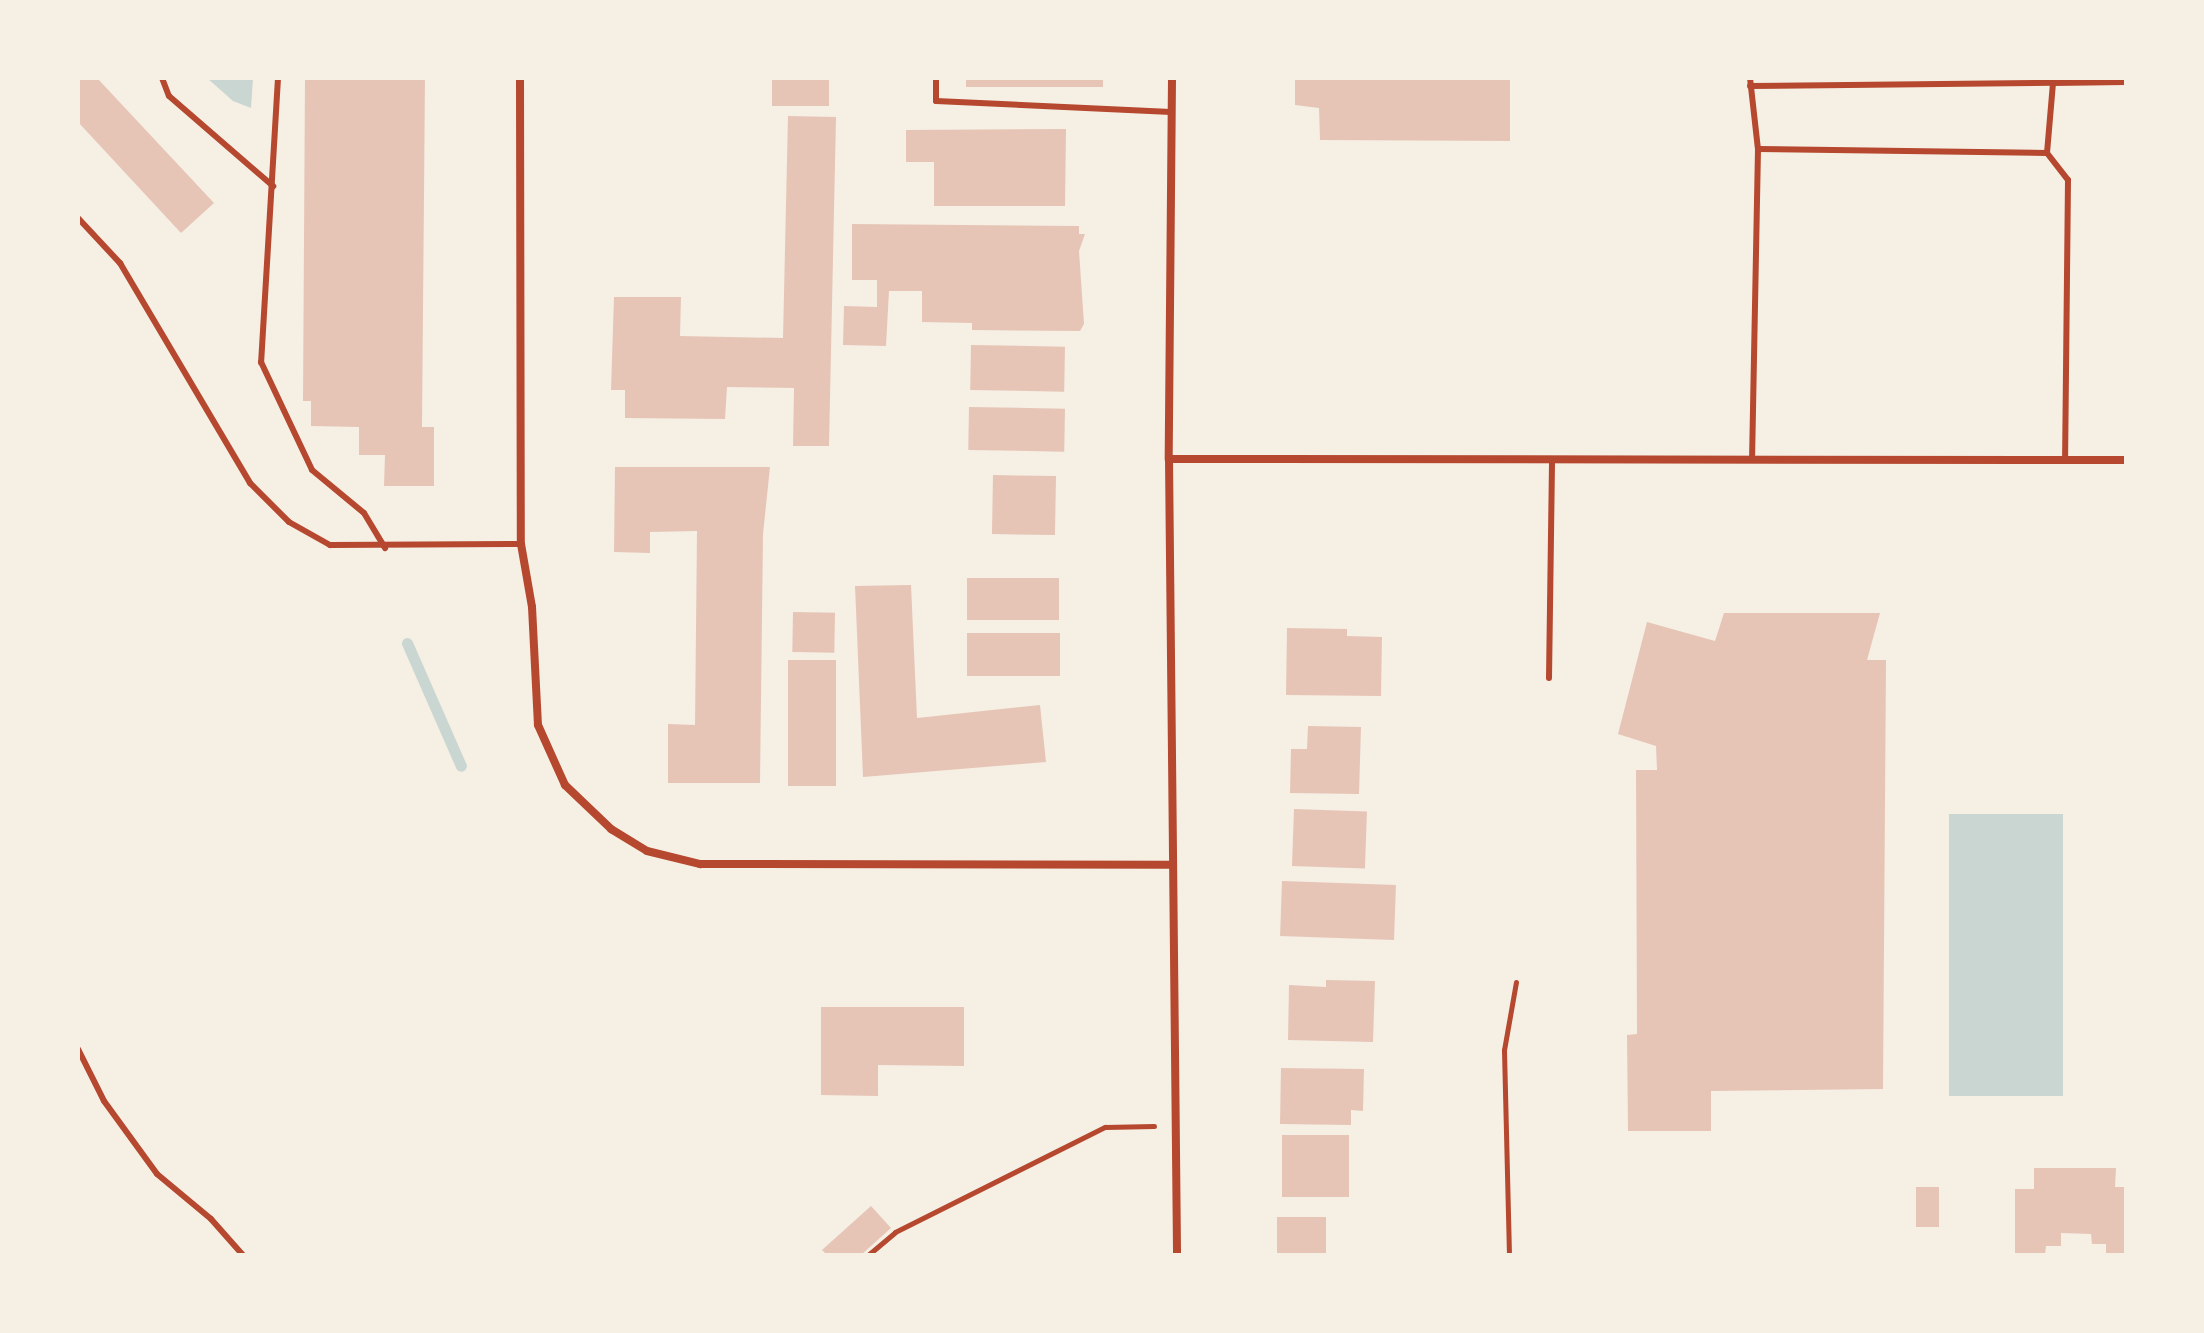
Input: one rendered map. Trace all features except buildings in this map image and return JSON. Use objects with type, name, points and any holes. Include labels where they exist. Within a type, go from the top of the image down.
[{"type":"street","points":[[520,78],[521,544],[532,607],[538,725],[565,785],[611,829],[647,851],[700,864],[1172,865]]},
{"type":"street","points":[[1172,78],[1169,459],[1177,1255]]},
{"type":"street","points":[[1169,459],[1552,462],[2126,460]]},
{"type":"lane","points":[[162,78],[169,96],[273,186]]},
{"type":"lane","points":[[278,78],[261,362],[312,470],[364,513],[385,548]]},
{"type":"lane","points":[[936,78],[936,101],[1171,112]]},
{"type":"lane","points":[[1750,78],[1758,149],[1752,459]]},
{"type":"lane","points":[[1750,86],[2126,82]]},
{"type":"lane","points":[[2053,83],[2047,153],[2068,180],[2065,458]]},
{"type":"lane","points":[[1758,149],[2047,153]]},
{"type":"lane","points":[[78,218],[120,263],[250,483],[289,522],[330,545],[385,548],[521,544]]},
{"type":"lane","points":[[1549,678],[1552,462]]},
{"type":"lane","points":[[78,1049],[104,1101],[157,1174],[211,1219],[243,1255]]},
{"type":"path","points":[[1509,1255],[1504,1050],[1516,982]]},
{"type":"path","points":[[868,1255],[895,1232],[1105,1127],[1176,1125]]},
{"type":"shaded area","points":[[207,78],[253,78],[251,108],[233,101]]},
{"type":"shaded area","points":[[1949,814],[2063,814],[2063,1096],[1949,1096]]},
{"type":"waterway","points":[[407,643],[461,766]]}]
